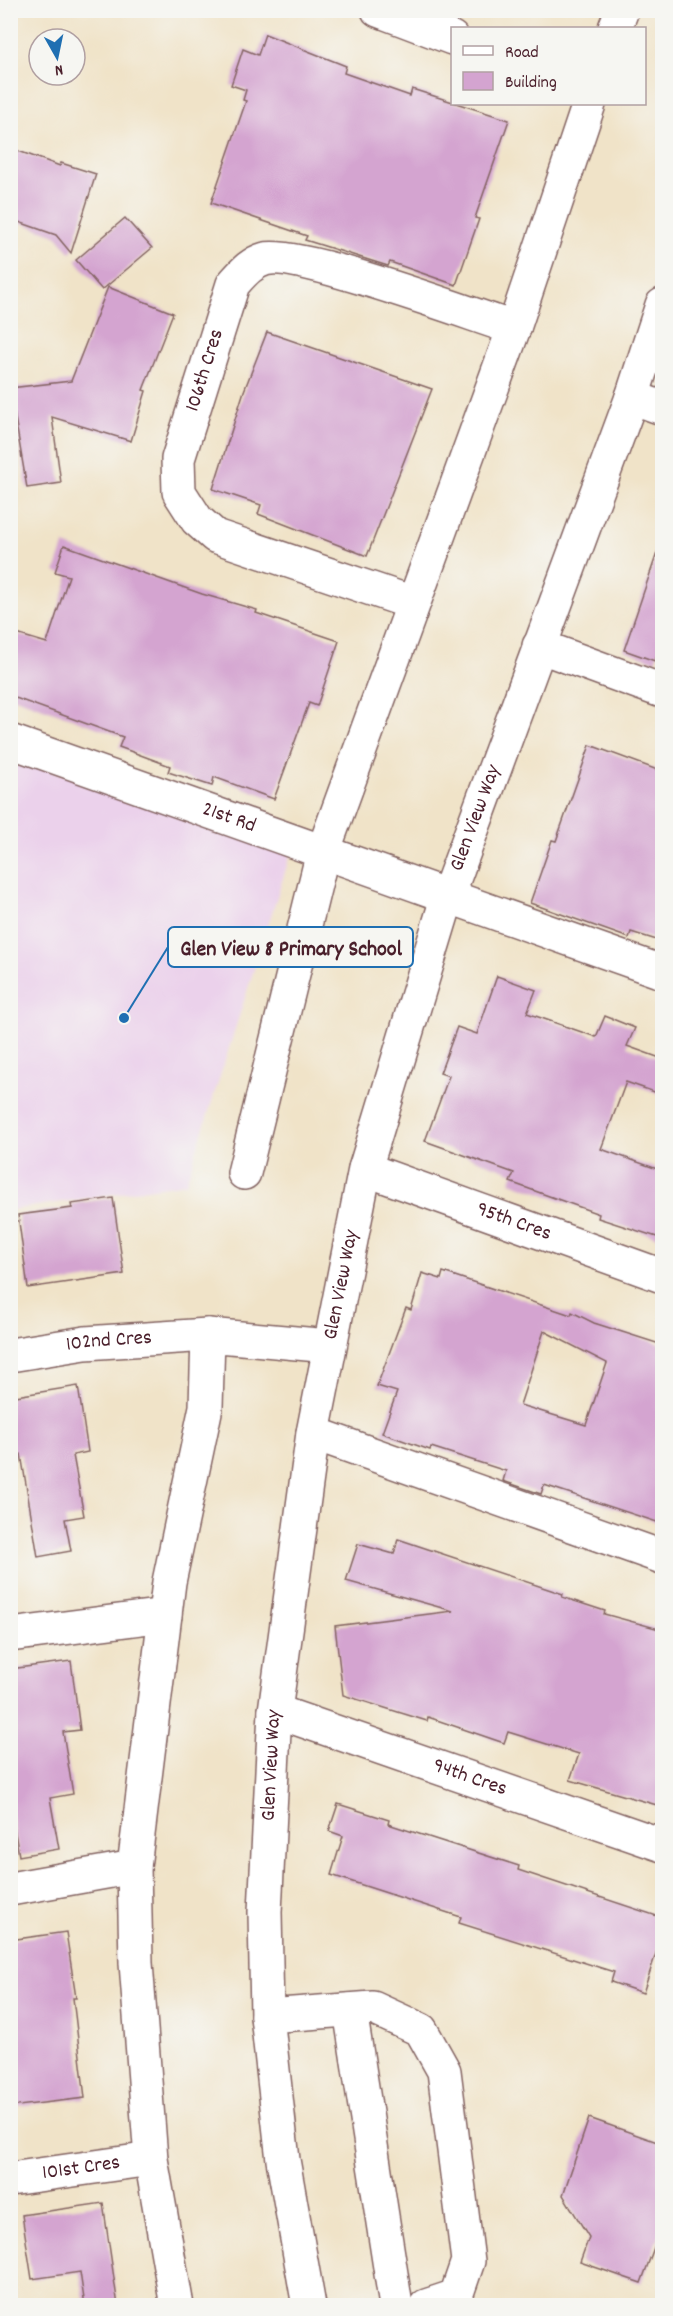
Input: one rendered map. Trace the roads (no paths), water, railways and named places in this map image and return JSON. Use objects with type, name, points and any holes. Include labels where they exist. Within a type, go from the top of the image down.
[{"type":"street","points":[[378,10],[451,37]]},
{"type":"street","points":[[615,27],[622,10]]},
{"type":"street","points":[[244,1173],[322,852],[514,328],[589,105]]},
{"type":"street","name":"106th Cres","points":[[413,603],[215,536],[197,520],[179,492],[178,459],[233,284],[248,267],[267,258],[305,261],[514,328]]},
{"type":"street","name":"Glen View Way","points":[[309,2306],[283,2160],[267,2016],[266,1912],[275,1711],[313,1433],[365,1169],[448,895],[632,397],[663,305]]},
{"type":"street","points":[[632,397],[663,408]]},
{"type":"street","points":[[539,646],[663,691]]},
{"type":"street","name":"21st Rd","points":[[10,741],[448,895]]},
{"type":"street","points":[[448,895],[663,972]]},
{"type":"street","name":"95th Cres","points":[[365,1169],[663,1276]]},
{"type":"street","points":[[177,2306],[151,2158],[136,1963],[134,1867],[169,1582],[206,1407],[208,1335]]},
{"type":"street","name":"102nd Cres","points":[[10,1355],[86,1343],[208,1335],[329,1346]]},
{"type":"street","points":[[313,1433],[663,1557]]},
{"type":"street","points":[[10,1635],[165,1615]]},
{"type":"street","name":"94th Cres","points":[[275,1711],[663,1845]]},
{"type":"street","points":[[10,1889],[134,1867]]},
{"type":"street","points":[[267,2016],[373,2008],[421,2030],[444,2071],[468,2260],[456,2296],[426,2306]]},
{"type":"street","points":[[350,2010],[396,2306]]},
{"type":"street","name":"101st Cres","points":[[10,2179],[151,2158]]},
{"type":"place","name":"Glen View 8 Primary School","points":[[124,1018]]}]
